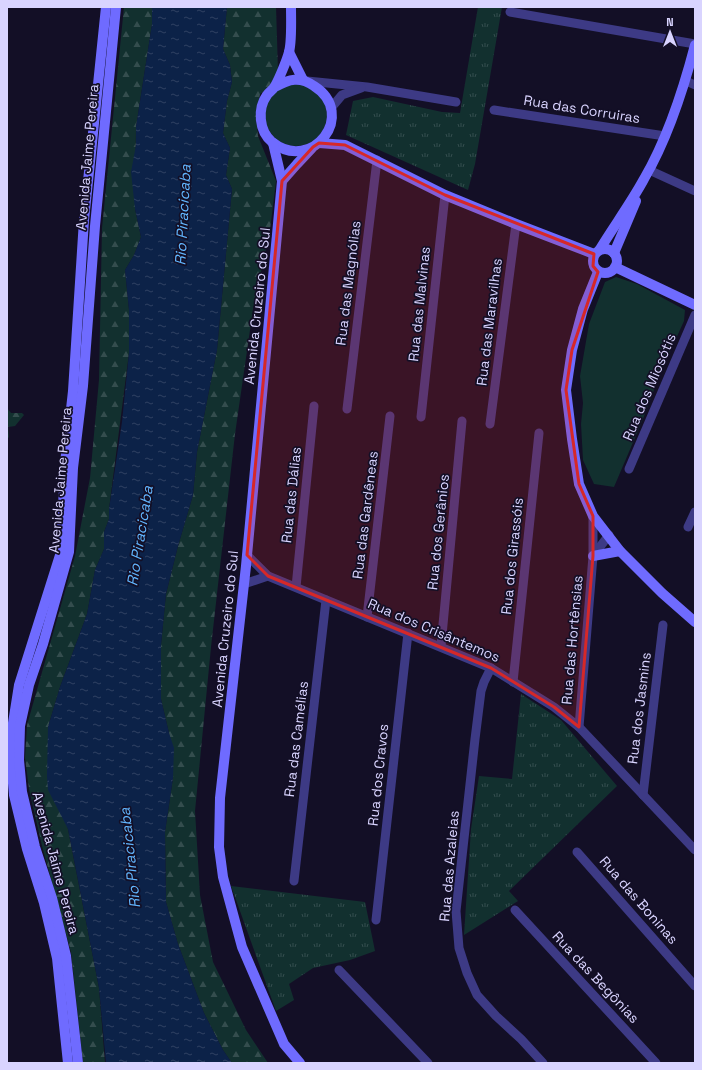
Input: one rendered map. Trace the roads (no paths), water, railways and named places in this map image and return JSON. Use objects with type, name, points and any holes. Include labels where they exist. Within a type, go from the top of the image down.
[{"type":"street","name":"Avenida Jaime Pereira","points":[[68,1063],[57,958],[44,903],[27,849],[14,795],[11,759],[12,730],[19,685],[61,552],[65,463],[72,391],[84,220],[106,7]]},
{"type":"street","name":"Avenida Jaime Pereira","points":[[78,1063],[66,956],[52,898],[36,847],[22,792],[20,726],[29,685],[43,644],[70,552],[73,468],[83,386],[95,226],[116,7]]},
{"type":"street","points":[[275,87],[289,52],[291,7]]},
{"type":"street","points":[[510,12],[695,44],[690,83],[644,180],[614,253]]},
{"type":"street","points":[[282,181],[296,164],[324,138],[329,129],[332,118],[328,99],[322,91],[305,81],[289,52]]},
{"type":"street","points":[[345,145],[316,145],[301,151],[290,151],[273,143],[263,130],[260,118],[261,106],[266,95],[285,81],[295,80],[367,87],[456,102]]},
{"type":"street","points":[[331,108],[342,95],[367,87]]},
{"type":"street","name":"Rua das Corruiras","points":[[494,110],[665,136]]},
{"type":"street","points":[[329,129],[345,145],[445,194],[516,224],[597,252],[608,248],[614,253],[617,260],[616,267],[610,272],[602,273],[598,272],[593,266],[592,258],[597,252],[644,180]]},
{"type":"street","name":"Avenida Cruzeiro do Sul","points":[[273,143],[282,181],[247,555],[220,798],[219,847],[224,877],[242,947],[284,1044],[300,1063]]},
{"type":"street","name":"Rua das Magnólias","points":[[347,409],[377,160]]},
{"type":"street","points":[[649,170],[695,191]]},
{"type":"street","name":"Rua das Malvinas","points":[[421,417],[445,194]]},
{"type":"street","name":"Rua das Maravilhas","points":[[490,424],[516,224]]},
{"type":"street","points":[[616,267],[695,305]]},
{"type":"street","points":[[598,272],[583,309],[572,350],[566,390],[579,484],[593,516],[620,551],[662,593],[695,622]]},
{"type":"street","name":"Rua dos Miosótis","points":[[629,469],[695,315]]},
{"type":"street","name":"Rua das Dálias","points":[[296,587],[314,406]]},
{"type":"street","name":"Rua das Gardêneas","points":[[367,617],[390,416]]},
{"type":"street","name":"Rua dos Gerânios","points":[[441,646],[462,421]]},
{"type":"street","name":"Rua dos Girassóis","points":[[513,682],[539,433]]},
{"type":"street","points":[[688,527],[695,512]]},
{"type":"street","name":"Rua das Hortênsias","points":[[578,727],[593,556],[593,516]]},
{"type":"street","points":[[593,556],[609,535]]},
{"type":"street","points":[[593,556],[620,551]]},
{"type":"street","name":"Rua dos Crisântemos","points":[[247,555],[268,576],[441,646],[491,668],[554,707],[578,727],[695,850]]},
{"type":"street","points":[[244,584],[268,576]]},
{"type":"street","name":"Rua das Camélias","points":[[294,881],[326,600]]},
{"type":"street","name":"Rua dos Jasmins","points":[[643,795],[663,625]]},
{"type":"street","name":"Rua dos Cravos","points":[[376,920],[408,633]]},
{"type":"street","name":"Rua das Azaleias","points":[[491,668],[481,691],[475,739],[456,912],[459,948],[467,973],[477,995],[543,1063]]},
{"type":"street","name":"Rua das Boninas","points":[[577,852],[695,986]]},
{"type":"street","name":"Rua das Begônias","points":[[515,910],[656,1063]]},
{"type":"street","points":[[339,970],[428,1063]]},
{"type":"water","name":"Rio Piracicaba","points":[[152,7],[227,7],[223,49],[230,65],[232,82],[227,101],[223,133],[230,148],[226,175],[232,189],[217,350],[197,452],[193,495],[166,594],[161,645],[161,699],[174,748],[173,778],[165,832],[166,902],[178,944],[204,1013],[223,1050],[232,1063],[106,1063],[99,988],[68,829],[48,790],[48,727],[60,687],[87,614],[95,570],[104,549],[104,532],[109,519],[109,509],[122,422],[129,353],[129,310],[125,270],[134,255],[141,237],[135,209],[131,172],[136,145],[136,127],[152,24]]}]
